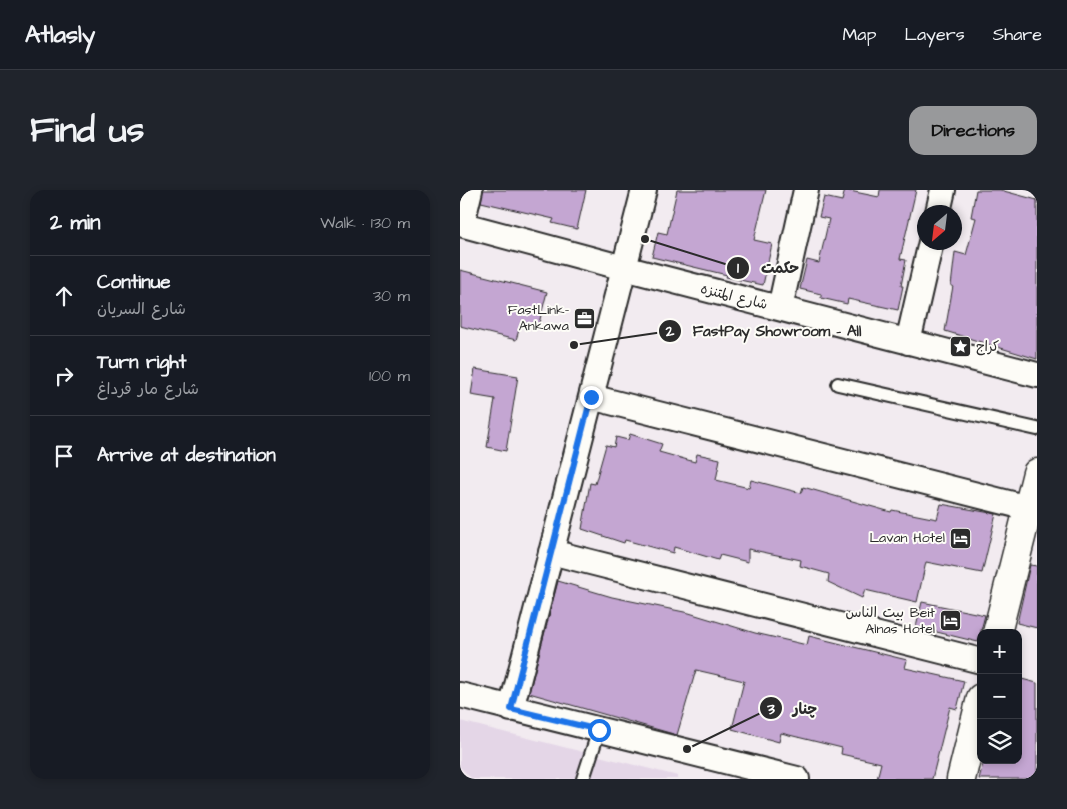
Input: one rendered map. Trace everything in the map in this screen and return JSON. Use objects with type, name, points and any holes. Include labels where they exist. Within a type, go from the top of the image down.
[{"type":"street","points":[[461,224],[470,190]]},
{"type":"street","points":[[511,709],[644,190]]},
{"type":"street","points":[[780,308],[806,190]]},
{"type":"street","points":[[940,205],[943,190]]},
{"type":"street","name":"شارع المتنزه","points":[[461,224],[1037,375]]},
{"type":"street","points":[[908,342],[929,250]]},
{"type":"street","points":[[591,397],[1028,508]]},
{"type":"street","points":[[998,629],[1037,473]]},
{"type":"street","points":[[551,552],[977,660]]},
{"type":"street","points":[[460,695],[797,779]]},
{"type":"street","points":[[960,779],[977,713]]},
{"type":"lane","points":[[838,384],[1037,429]]},
{"type":"lane","points":[[582,779],[599,730]]},
{"type":"shaded area","points":[[460,721],[678,776],[677,779],[472,779],[460,767]]},
{"type":"building","points":[[483,190],[586,190],[577,229],[552,223],[554,219],[481,202]]},
{"type":"building","points":[[677,190],[766,190],[754,240],[772,244],[763,285],[652,257],[658,232],[667,234]]},
{"type":"building","points":[[845,190],[879,197],[880,190],[916,190],[900,259],[906,260],[898,310],[848,299],[847,304],[821,298],[821,294],[800,289],[807,260],[819,263],[829,219],[819,217],[824,197],[842,201]]},
{"type":"building","points":[[976,190],[1000,190],[1037,200],[1037,359],[945,331],[953,286],[951,286],[955,252],[966,255],[976,218],[971,217]]},
{"type":"building","points":[[460,270],[547,292],[538,327],[521,323],[516,340],[460,326]]},
{"type":"building","points":[[475,369],[518,376],[506,451],[487,447],[495,399],[471,395]]},
{"type":"building","points":[[630,434],[662,444],[659,452],[695,462],[697,454],[720,459],[716,480],[749,488],[751,480],[801,493],[803,487],[891,512],[892,510],[937,519],[941,504],[996,514],[982,573],[926,562],[917,602],[865,590],[862,598],[828,582],[829,574],[800,566],[801,560],[748,549],[748,562],[720,555],[718,560],[674,547],[673,553],[625,540],[624,543],[582,529],[590,483],[595,484],[606,445],[614,447],[616,437],[628,440]]},
{"type":"building","points":[[1030,565],[1037,566],[1037,628],[1017,623]]},
{"type":"building","points":[[558,581],[612,597],[689,613],[755,633],[807,645],[809,636],[907,660],[905,668],[964,681],[957,709],[950,707],[932,779],[877,779],[881,763],[841,754],[842,748],[781,733],[779,742],[732,729],[744,681],[696,670],[677,735],[529,693]]},
{"type":"building","name":"بيت الناس Beit Alnas Hotel","points":[[922,602],[985,615],[981,629],[977,629],[977,642],[916,627]]},
{"type":"building","points":[[1022,679],[1037,683],[1037,779],[979,779],[983,764],[1022,764]]},
{"type":"place","name":"حكمت","points":[[645,239]]},
{"type":"place","name":"FastLink- Ankawa","points":[[585,318]]},
{"type":"place","name":"FastPay Showroom - All","points":[[574,345]]},
{"type":"place","name":"كراج","points":[[960,347]]},
{"type":"place","name":"Lavan Hotel","points":[[961,538]]},
{"type":"place","name":"بيت الناس Beit Alnas Hotel","points":[[951,621]]},
{"type":"place","name":"چنار","points":[[687,749]]},
{"type":"route","points":[[591,397],[511,709],[599,730]]}]
